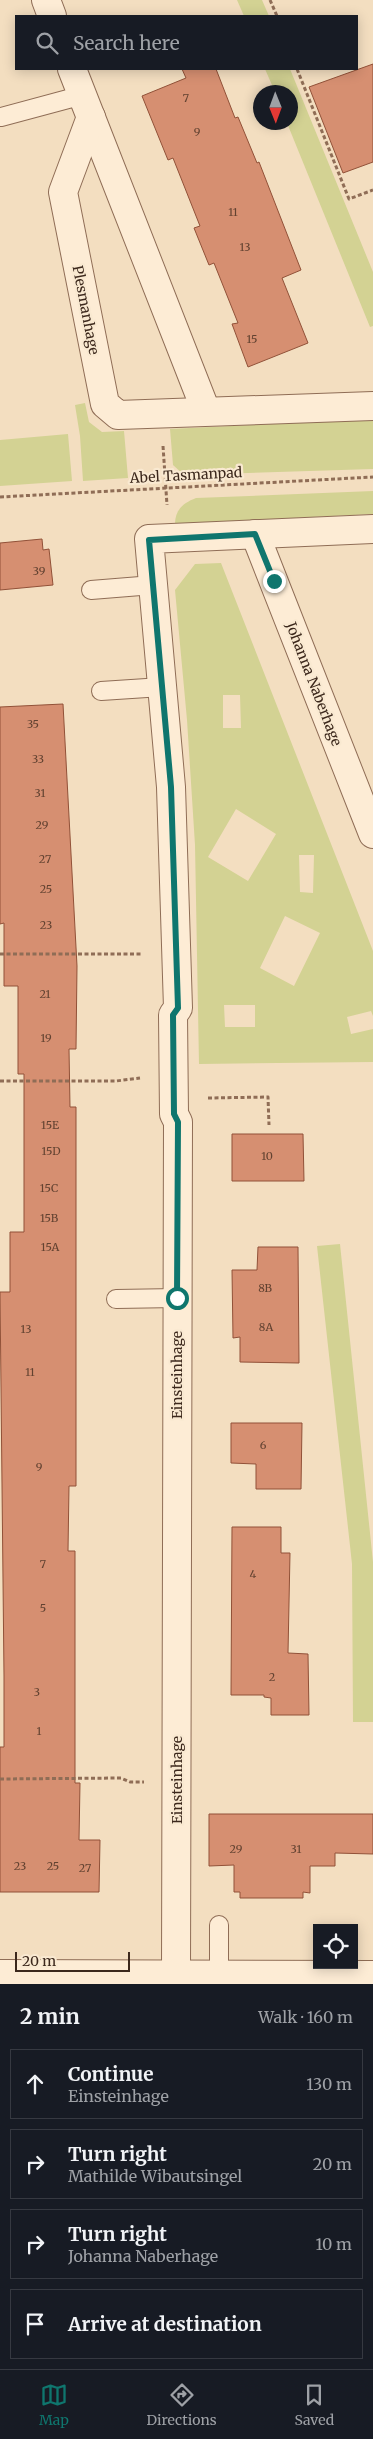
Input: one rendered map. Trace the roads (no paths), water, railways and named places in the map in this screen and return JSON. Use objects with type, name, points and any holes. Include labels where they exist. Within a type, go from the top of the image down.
[{"type":"street","points":[[46,0],[52,15]]},
{"type":"street","points":[[72,70],[206,411]]},
{"type":"street","name":"Plesmanhage","points":[[87,106],[63,192],[105,404],[118,415],[373,406]]},
{"type":"street","points":[[255,534],[373,530]]},
{"type":"street","name":"Einsteinhage","points":[[176,1974],[178,1122],[174,1114],[173,1015],[178,1008],[176,899],[171,787],[149,540],[255,534]]},
{"type":"street","name":"Johanna Naberhage","points":[[255,534],[373,834]]},
{"type":"street","points":[[2,1978],[110,1979],[176,1974],[219,1979],[373,1975]]},
{"type":"lane","points":[[1,117],[87,106]]},
{"type":"lane","points":[[91,590],[153,585]]},
{"type":"lane","points":[[101,691],[162,687]]},
{"type":"lane","points":[[116,1299],[177,1298]]},
{"type":"lane","points":[[219,1924],[219,1979]]}]
